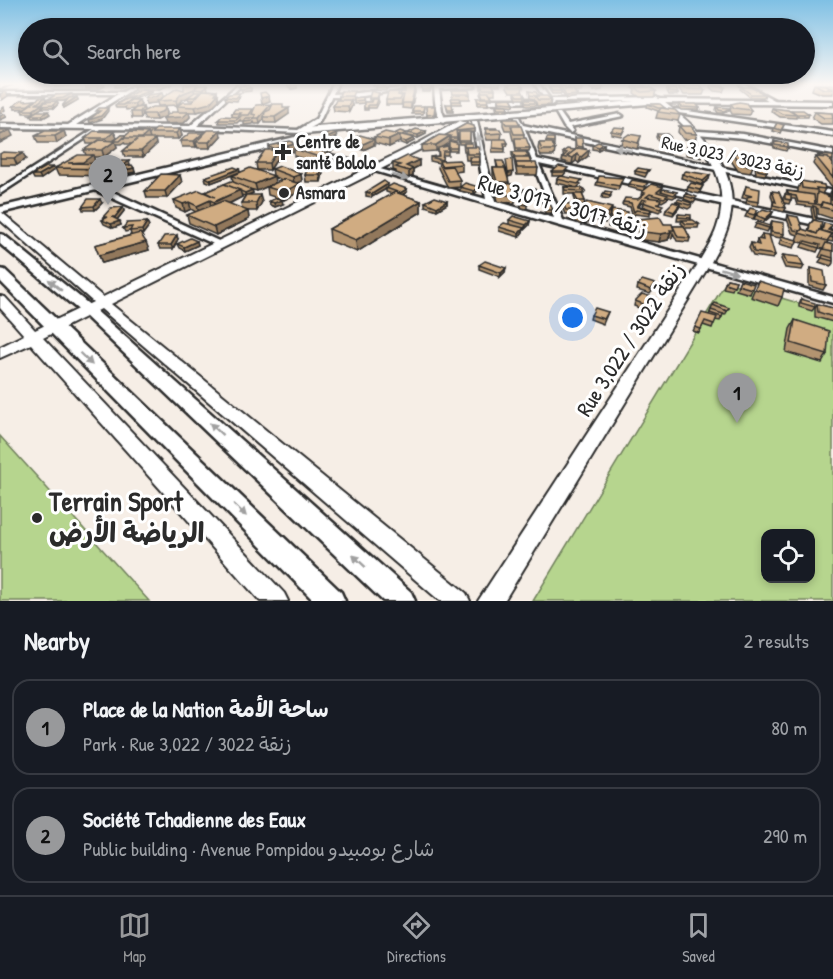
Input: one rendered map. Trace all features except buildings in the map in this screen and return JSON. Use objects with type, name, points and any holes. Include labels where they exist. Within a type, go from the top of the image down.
[{"type":"main road","points":[[0,212],[270,145],[301,133],[556,112]]},
{"type":"main road","points":[[301,133],[469,122],[557,112]]},
{"type":"main road","points":[[0,238],[94,307],[402,601]]},
{"type":"main road","points":[[0,273],[332,601]]},
{"type":"street","points":[[70,126],[93,112]]},
{"type":"street","points":[[191,128],[209,112]]},
{"type":"street","points":[[0,128],[70,126],[191,128],[301,133],[318,120],[322,112]]},
{"type":"street","points":[[439,112],[443,121]]},
{"type":"street","points":[[557,112],[576,138]]},
{"type":"street","name":"Rue 3,022 / زنقة 3022","points":[[489,601],[704,264],[723,224],[726,187],[721,171],[699,133],[673,112]]},
{"type":"street","points":[[718,112],[833,134]]},
{"type":"street","points":[[566,126],[620,116]]},
{"type":"street","points":[[517,118],[560,223]]},
{"type":"street","points":[[0,353],[469,122],[491,203]]},
{"type":"street","name":"Rue 3,023 / زنقة 3023","points":[[522,127],[833,193]]},
{"type":"street","name":"Rue 3,017 / زنقة 3017","points":[[0,128],[256,131],[284,138],[372,170],[833,300]]},
{"type":"street","points":[[0,192],[97,129]]},
{"type":"street","points":[[699,133],[743,136],[833,153]]},
{"type":"street","points":[[536,160],[833,226]]},
{"type":"street","points":[[95,187],[221,244]]},
{"type":"street","points":[[0,212],[94,307],[458,601]]},
{"type":"street","points":[[0,300],[276,601]]},
{"type":"green space","points":[[726,282],[833,313],[833,601],[533,601]]},
{"type":"green space","name":"Terrain Sport الرياضة الأرض","points":[[0,436],[149,601],[0,601]]},
{"type":"place","name":"Centre de santé Bololo","points":[[283,152]]},
{"type":"place","name":"Asmara","points":[[284,193]]},
{"type":"place","name":"Société Tchadienne des Eaux","points":[[108,205]]},
{"type":"place","name":"Place de la Nation ساحة الأمة","points":[[737,423]]},
{"type":"place","name":"Terrain Sport الرياضة الأرض","points":[[37,518]]}]
